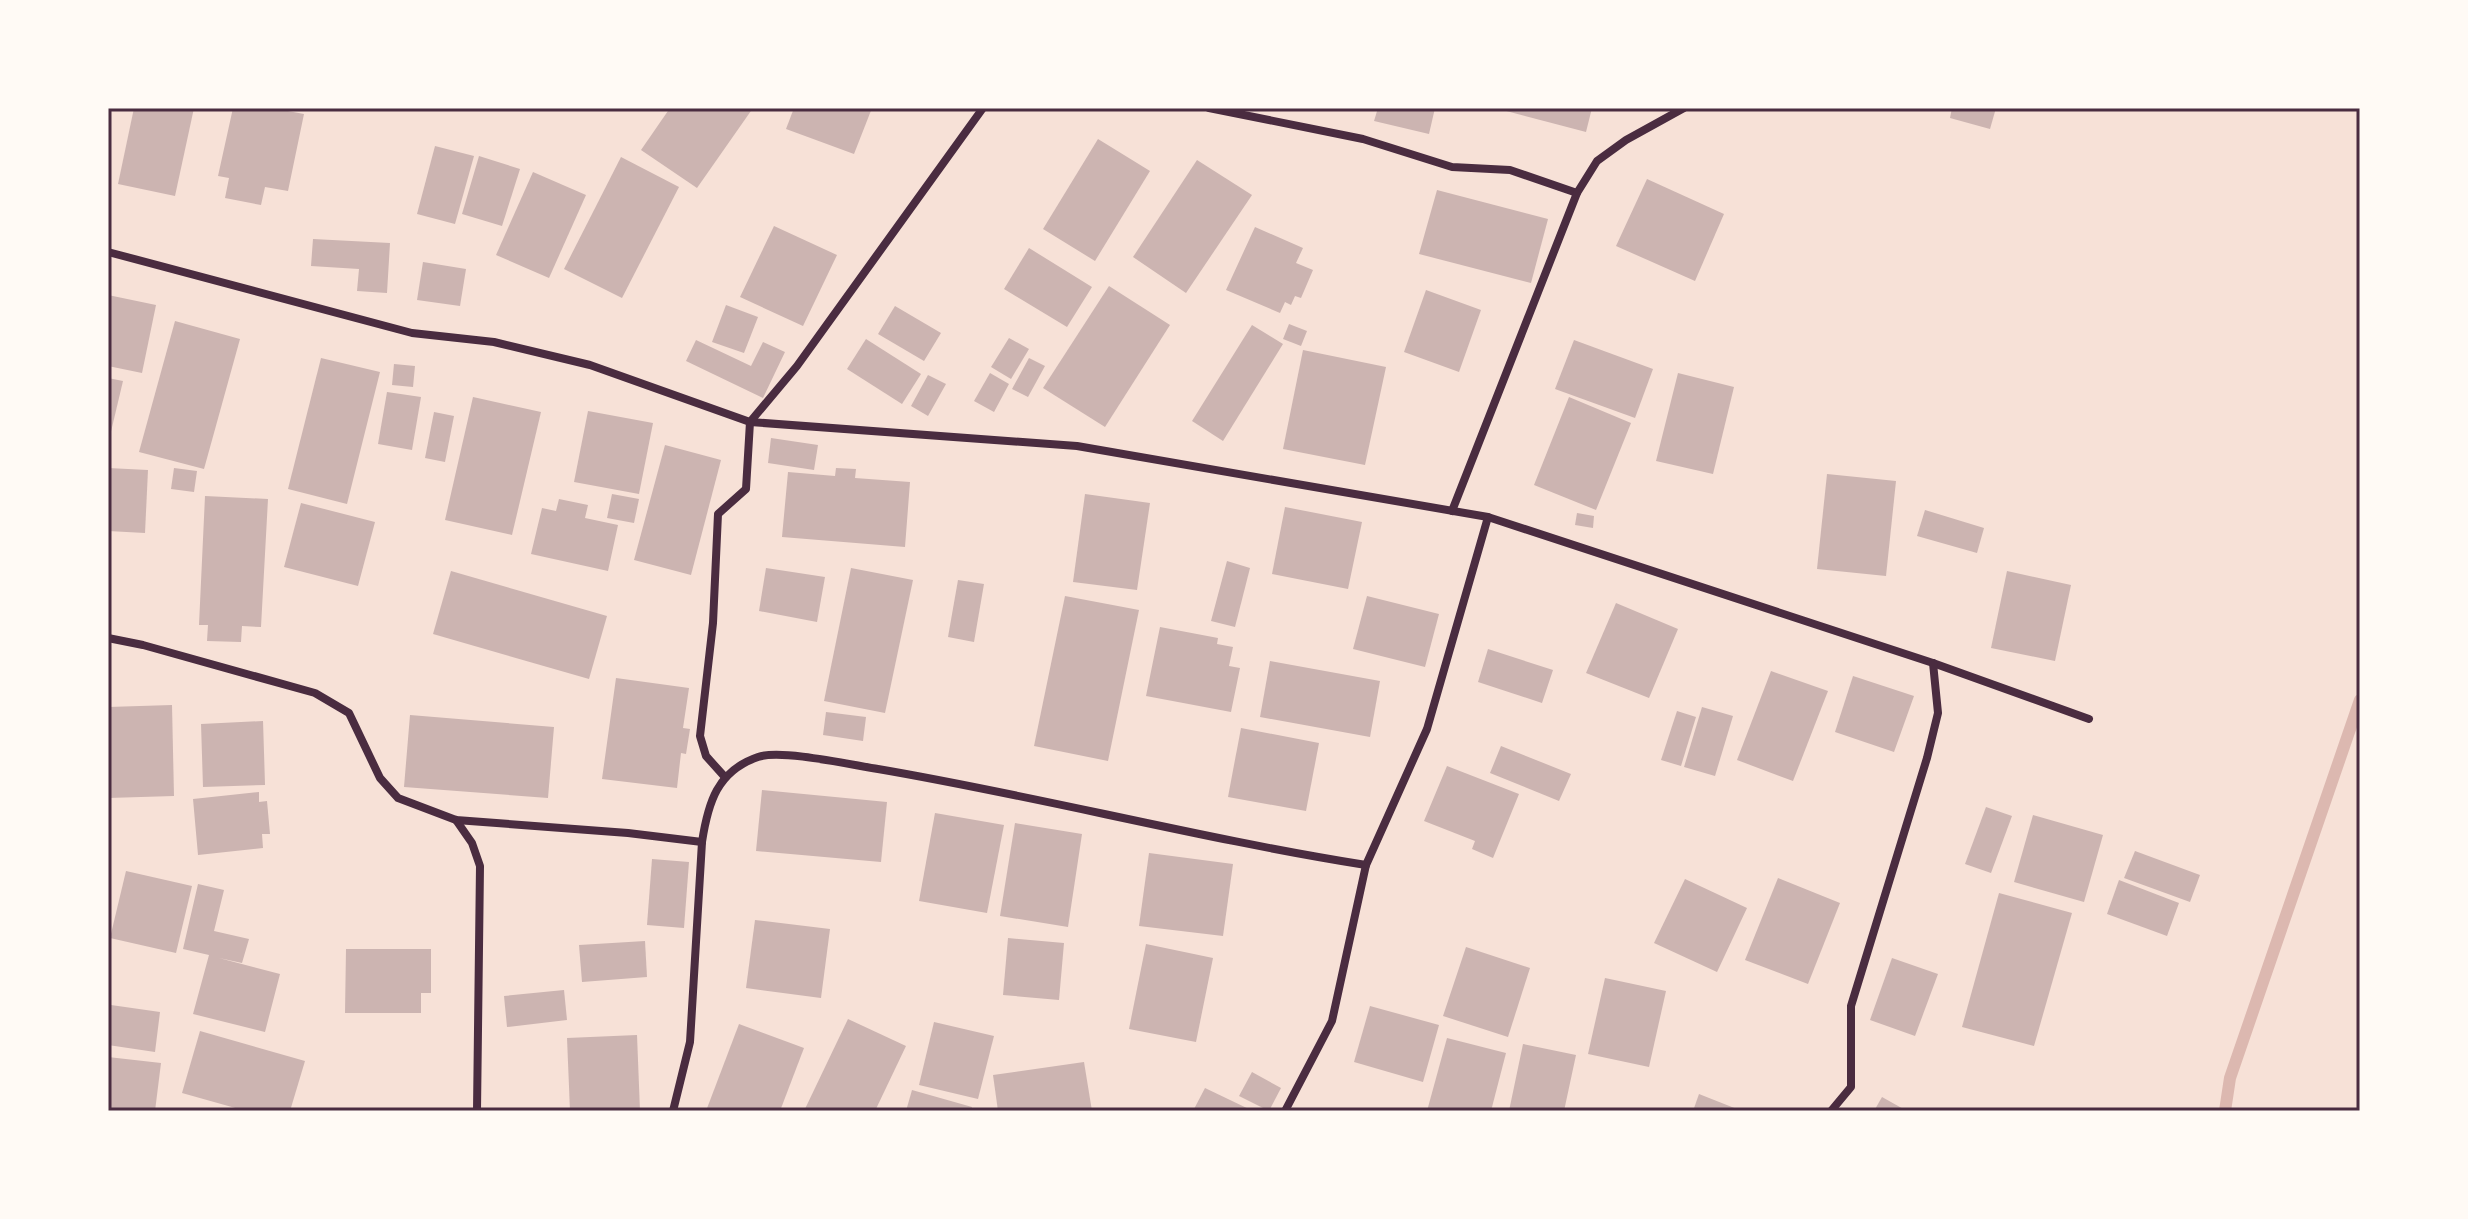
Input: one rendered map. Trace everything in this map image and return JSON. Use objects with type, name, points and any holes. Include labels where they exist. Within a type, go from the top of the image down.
[{"type":"street","points":[[724,776],[706,756],[700,736],[713,623],[718,514],[746,489],[750,422],[797,366],[983,108]]},
{"type":"street","points":[[1209,108],[1363,139],[1452,167],[1510,170],[1577,193]]},
{"type":"street","points":[[1452,511],[1577,193],[1597,161],[1626,140],[1684,108]]},
{"type":"street","points":[[108,252],[412,333],[494,342],[590,365],[750,422],[1077,446],[1488,517],[1933,663],[2089,719]]},
{"type":"street","points":[[1285,1111],[1332,1021],[1366,865],[1427,729],[1488,517]]},
{"type":"street","points":[[108,638],[315,693],[349,713],[380,778],[398,798],[456,820],[702,842]]},
{"type":"street","points":[[1831,1111],[1851,1087],[1851,1006],[1938,713],[1933,663]]},
{"type":"street","points":[[673,1111],[690,1042],[702,842],[707,809],[724,776],[760,756],[805,757],[943,780],[1268,849],[1366,865]]},
{"type":"street","points":[[456,820],[472,843],[480,866],[477,1111]]},
{"type":"building","points":[[134,108],[194,108],[175,196],[118,184]]},
{"type":"building","points":[[233,108],[272,108],[304,114],[288,191],[265,187],[261,205],[225,198],[229,178],[218,176]]},
{"type":"building","points":[[670,108],[753,108],[697,188],[641,150]]},
{"type":"building","points":[[794,108],[872,108],[854,154],[786,129]]},
{"type":"building","points":[[1378,108],[1435,108],[1429,134],[1374,121]]},
{"type":"building","points":[[1495,108],[1592,108],[1586,132]]},
{"type":"building","points":[[1952,108],[1996,108],[1990,129],[1950,118]]},
{"type":"building","points":[[1098,139],[1150,171],[1095,261],[1043,229]]},
{"type":"building","points":[[435,146],[474,156],[455,224],[417,214]]},
{"type":"building","points":[[479,156],[520,169],[502,226],[462,214]]},
{"type":"building","points":[[621,157],[679,187],[622,298],[564,269]]},
{"type":"building","points":[[1197,160],[1252,195],[1186,293],[1133,257]]},
{"type":"building","points":[[533,172],[586,195],[549,278],[496,255]]},
{"type":"building","points":[[1647,179],[1724,214],[1695,281],[1616,246]]},
{"type":"building","points":[[1437,190],[1548,219],[1531,283],[1419,254]]},
{"type":"building","points":[[774,226],[837,255],[803,326],[740,297]]},
{"type":"building","points":[[1255,227],[1303,248],[1296,263],[1313,270],[1301,298],[1295,296],[1291,305],[1285,302],[1280,313],[1226,290]]},
{"type":"building","points":[[313,239],[390,243],[387,293],[357,291],[359,269],[311,266]]},
{"type":"building","points":[[1029,248],[1092,287],[1067,327],[1004,289]]},
{"type":"building","points":[[423,262],[466,269],[460,306],[417,300]]},
{"type":"building","points":[[1109,286],[1170,325],[1105,427],[1043,388]]},
{"type":"building","points":[[1426,290],[1481,310],[1459,372],[1404,352]]},
{"type":"building","points":[[108,295],[156,305],[142,373],[108,366]]},
{"type":"building","points":[[726,305],[758,317],[744,353],[712,342]]},
{"type":"building","points":[[895,306],[941,333],[924,361],[878,334]]},
{"type":"building","points":[[175,321],[240,339],[204,469],[139,452]]},
{"type":"building","points":[[1289,324],[1307,331],[1301,346],[1283,339]]},
{"type":"building","points":[[1252,325],[1283,344],[1223,441],[1192,421]]},
{"type":"building","points":[[1009,338],[1029,349],[1011,379],[991,367]]},
{"type":"building","points":[[866,339],[921,374],[902,404],[847,369]]},
{"type":"building","points":[[696,340],[751,366],[763,342],[785,352],[763,398],[686,361]]},
{"type":"building","points":[[1574,340],[1653,369],[1635,418],[1555,389]]},
{"type":"building","points":[[1303,350],[1386,367],[1365,465],[1283,449]]},
{"type":"building","points":[[321,358],[380,372],[347,504],[288,489]]},
{"type":"building","points":[[1029,358],[1045,366],[1028,397],[1012,389]]},
{"type":"building","points":[[394,364],[415,366],[413,387],[392,385]]},
{"type":"building","points":[[990,373],[1009,384],[994,412],[974,401]]},
{"type":"building","points":[[1678,373],[1734,387],[1713,474],[1656,461]]},
{"type":"building","points":[[928,375],[946,384],[928,416],[911,406]]},
{"type":"building","points":[[108,378],[123,381],[109,440],[108,440]]},
{"type":"building","points":[[387,392],[421,397],[412,450],[378,444]]},
{"type":"building","points":[[473,397],[541,412],[512,535],[445,520]]},
{"type":"building","points":[[1569,397],[1631,423],[1596,510],[1534,485]]},
{"type":"building","points":[[588,411],[653,423],[639,494],[574,482]]},
{"type":"building","points":[[434,412],[454,416],[445,462],[425,458]]},
{"type":"building","points":[[771,438],[818,445],[814,470],[768,463]]},
{"type":"building","points":[[665,445],[721,460],[691,575],[634,560]]},
{"type":"building","points":[[108,468],[148,470],[145,533],[108,531]]},
{"type":"building","points":[[174,468],[197,471],[194,492],[171,489]]},
{"type":"building","points":[[836,468],[856,469],[855,478],[910,482],[905,547],[782,537],[788,472],[835,476]]},
{"type":"building","points":[[1827,474],[1896,481],[1886,576],[1817,569]]},
{"type":"building","points":[[612,494],[639,499],[634,523],[607,518]]},
{"type":"building","points":[[1085,494],[1150,503],[1137,590],[1073,582]]},
{"type":"building","points":[[205,496],[268,499],[261,627],[242,626],[241,642],[207,641],[208,625],[199,625]]},
{"type":"building","points":[[559,499],[588,505],[585,518],[618,525],[608,571],[531,554],[542,508],[556,511]]},
{"type":"building","points":[[301,503],[375,522],[358,586],[284,567]]},
{"type":"building","points":[[1285,507],[1362,522],[1348,589],[1272,574]]},
{"type":"building","points":[[1925,510],[1984,528],[1977,553],[1917,536]]},
{"type":"building","points":[[1577,513],[1594,516],[1593,528],[1575,525]]},
{"type":"building","points":[[1227,561],[1250,568],[1235,627],[1211,621]]},
{"type":"building","points":[[766,568],[825,577],[817,622],[759,611]]},
{"type":"building","points":[[851,568],[913,580],[885,713],[824,701]]},
{"type":"building","points":[[451,571],[607,616],[589,679],[433,634]]},
{"type":"building","points":[[2007,571],[2071,585],[2055,661],[1991,648]]},
{"type":"building","points":[[958,580],[984,584],[974,642],[948,637]]},
{"type":"building","points":[[1065,596],[1139,610],[1108,761],[1034,746]]},
{"type":"building","points":[[1367,596],[1439,614],[1425,667],[1353,649]]},
{"type":"building","points":[[1616,603],[1678,629],[1649,698],[1586,673]]},
{"type":"building","points":[[1160,627],[1218,638],[1217,644],[1233,647],[1229,666],[1240,668],[1231,712],[1146,696]]},
{"type":"building","points":[[1488,649],[1553,670],[1542,703],[1478,682]]},
{"type":"building","points":[[1270,661],[1380,681],[1370,737],[1260,717]]},
{"type":"building","points":[[1771,671],[1828,691],[1793,781],[1737,760]]},
{"type":"building","points":[[1853,676],[1914,696],[1894,752],[1835,732]]},
{"type":"building","points":[[616,678],[689,688],[683,728],[690,729],[686,754],[681,753],[677,788],[602,779]]},
{"type":"building","points":[[172,705],[174,796],[108,798],[108,707]]},
{"type":"building","points":[[1702,707],[1733,716],[1715,776],[1684,767]]},
{"type":"building","points":[[1677,711],[1696,717],[1681,766],[1661,760]]},
{"type":"building","points":[[826,712],[866,717],[863,741],[823,735]]},
{"type":"building","points":[[410,715],[554,727],[548,798],[404,787]]},
{"type":"building","points":[[263,721],[265,785],[203,787],[201,724]]},
{"type":"building","points":[[1241,728],[1319,743],[1306,811],[1228,797]]},
{"type":"building","points":[[1501,746],[1571,774],[1559,801],[1490,773]]},
{"type":"building","points":[[1447,766],[1519,794],[1493,858],[1472,849],[1475,841],[1424,821]]},
{"type":"building","points":[[762,790],[887,802],[881,862],[756,851]]},
{"type":"building","points":[[259,792],[259,802],[267,801],[270,834],[262,834],[263,848],[198,855],[193,799]]},
{"type":"building","points":[[1986,807],[2012,816],[1991,873],[1965,864]]},
{"type":"building","points":[[935,813],[1004,825],[987,913],[919,901]]},
{"type":"building","points":[[2033,815],[2103,835],[2084,902],[2014,882]]},
{"type":"building","points":[[1015,823],[1082,834],[1068,927],[1000,916]]},
{"type":"building","points":[[2135,851],[2200,875],[2190,902],[2124,878]]},
{"type":"building","points":[[1149,853],[1233,864],[1223,936],[1139,926]]},
{"type":"building","points":[[652,859],[689,862],[684,928],[647,925]]},
{"type":"building","points":[[126,871],[192,886],[176,953],[110,938]]},
{"type":"building","points":[[1778,878],[1840,903],[1808,984],[1745,960]]},
{"type":"building","points":[[1685,879],[1747,908],[1717,972],[1654,943]]},
{"type":"building","points":[[2119,880],[2179,903],[2167,936],[2107,914]]},
{"type":"building","points":[[198,884],[224,890],[214,931],[249,939],[242,963],[219,958],[280,974],[265,1032],[193,1014],[209,955],[183,949]]},
{"type":"building","points":[[1999,893],[2072,913],[2034,1046],[1962,1027]]},
{"type":"building","points":[[755,920],[830,929],[821,998],[746,988]]},
{"type":"building","points":[[1008,938],[1064,943],[1059,1000],[1003,995]]},
{"type":"building","points":[[645,941],[647,977],[582,982],[579,945]]},
{"type":"building","points":[[1146,944],[1213,958],[1196,1042],[1129,1029]]},
{"type":"building","points":[[1466,947],[1530,968],[1508,1037],[1443,1016]]},
{"type":"building","points":[[346,949],[431,949],[431,993],[421,993],[421,1013],[345,1013]]},
{"type":"building","points":[[1892,958],[1938,974],[1915,1036],[1870,1020]]},
{"type":"building","points":[[1605,978],[1666,991],[1649,1067],[1588,1054]]},
{"type":"building","points":[[564,990],[567,1020],[507,1027],[504,996]]},
{"type":"building","points":[[111,1005],[160,1012],[155,1052],[108,1045]]},
{"type":"building","points":[[1370,1006],[1439,1025],[1423,1082],[1354,1062]]},
{"type":"building","points":[[848,1019],[906,1046],[875,1111],[804,1111]]},
{"type":"building","points":[[934,1022],[994,1036],[978,1099],[919,1085]]},
{"type":"building","points":[[739,1024],[804,1048],[780,1111],[706,1111]]},
{"type":"building","points":[[200,1031],[305,1061],[290,1111],[246,1111],[182,1093]]},
{"type":"building","points":[[637,1035],[640,1111],[570,1111],[567,1038]]},
{"type":"building","points":[[1447,1038],[1506,1053],[1491,1111],[1427,1111]]},
{"type":"building","points":[[1523,1044],[1576,1055],[1564,1111],[1509,1111]]},
{"type":"building","points":[[108,1057],[161,1063],[155,1111],[108,1111]]},
{"type":"building","points":[[1084,1062],[1092,1111],[998,1111],[993,1075]]},
{"type":"building","points":[[1252,1072],[1281,1088],[1269,1111],[1239,1096]]},
{"type":"building","points":[[1205,1088],[1253,1111],[1193,1111]]},
{"type":"building","points":[[912,1090],[972,1107],[971,1111],[906,1111]]},
{"type":"building","points":[[1699,1094],[1742,1111],[1693,1111]]},
{"type":"building","points":[[1882,1097],[1907,1111],[1874,1111]]},
{"type":"waterway","points":[[2225,1111],[2230,1078],[2360,700]]}]
